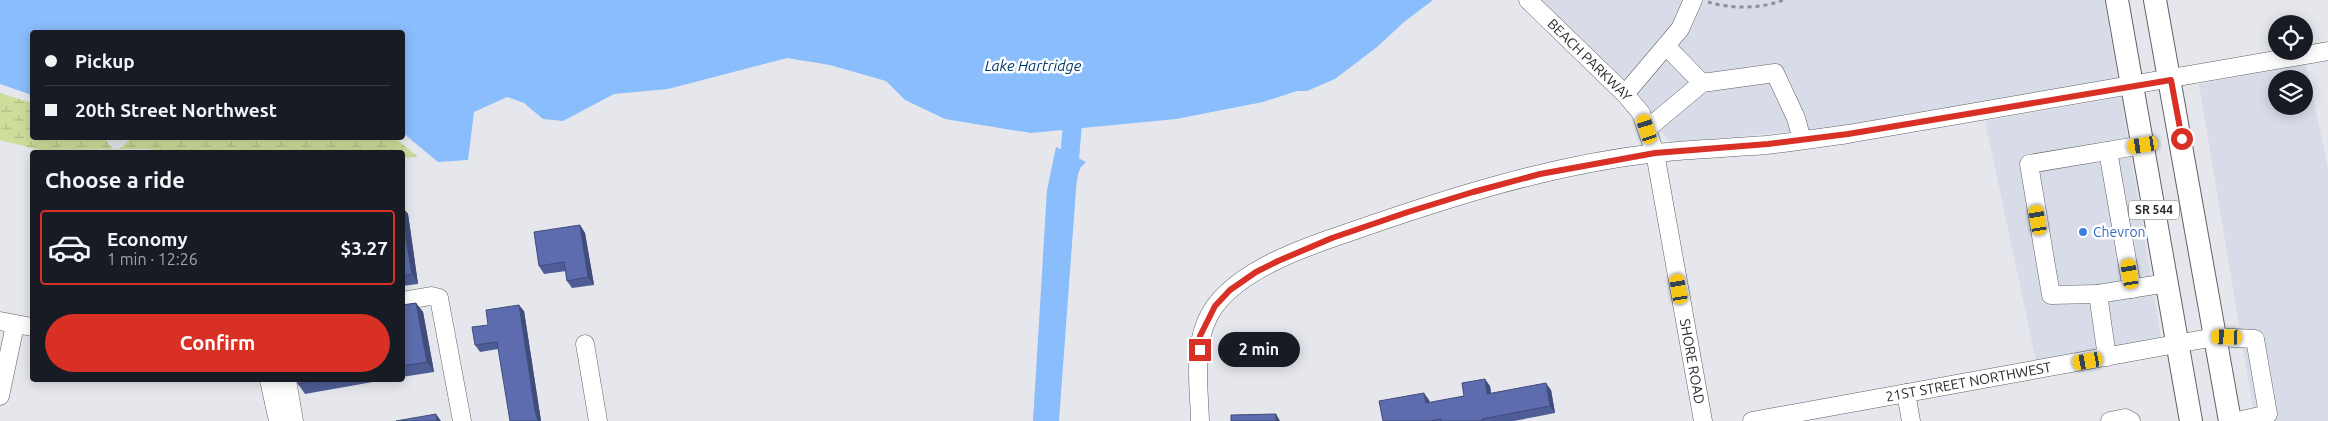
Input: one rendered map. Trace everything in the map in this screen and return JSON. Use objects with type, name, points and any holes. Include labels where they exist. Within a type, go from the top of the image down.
[{"type":"main road","name":"SR 544","points":[[2117,0],[2191,421]]},
{"type":"main road","name":"SR 544","points":[[2155,0],[2171,80],[2230,421]]},
{"type":"street","name":"BEACH PARKWAY","points":[[1528,0],[1626,94],[1641,113],[1655,153]]},
{"type":"street","points":[[1626,94],[1680,29],[1693,0]]},
{"type":"street","points":[[1666,46],[1702,83]]},
{"type":"street","points":[[1200,421],[1200,336],[1215,306],[1230,290],[1256,272],[1278,261],[1332,238],[1408,212],[1473,192],[1548,173],[1655,153],[1802,140],[1883,129],[2328,51]]},
{"type":"street","points":[[1647,129],[1702,83],[1776,73],[1796,118],[1802,140]]},
{"type":"street","points":[[2143,145],[2029,164],[2051,295],[2098,294],[2167,283]]},
{"type":"street","points":[[2108,151],[2132,289]]},
{"type":"street","name":"SHORE ROAD","points":[[1655,153],[1703,421]]},
{"type":"street","points":[[2098,294],[2107,357]]},
{"type":"street","points":[[405,300],[432,296],[439,298],[462,421]]},
{"type":"street","points":[[0,396],[7,323],[30,327]]},
{"type":"street","name":"21ST STREET NORTHWEST","points":[[1752,421],[1812,416],[1906,394],[2215,337],[2255,339],[2268,414],[2238,421]]},
{"type":"street","points":[[585,344],[598,421]]},
{"type":"street","points":[[269,382],[278,421]]},
{"type":"street","points":[[287,382],[294,421]]},
{"type":"street","points":[[1906,394],[1911,421]]},
{"type":"street","points":[[2110,421],[2125,418],[2131,421]]},
{"type":"path","points":[[1703,0],[1715,4],[1750,6],[1771,5],[1783,0]]},
{"type":"shaded area","points":[[1542,0],[1683,0],[1672,25],[1625,80]]},
{"type":"shaded area","points":[[1704,0],[2104,0],[2118,80],[1827,128],[1672,143],[1657,128],[1651,110],[1638,93],[1688,35]]},
{"type":"shaded area","points":[[2306,64],[2307,70],[2274,70]]},
{"type":"shaded area","points":[[2268,71],[2268,115],[2313,115],[2313,97],[2328,168],[2328,421],[2255,421],[2199,84]]},
{"type":"shaded area","points":[[2121,97],[2161,338],[2036,361],[1985,121]]},
{"type":"green space","points":[[0,93],[30,102],[30,140],[106,140],[113,149],[119,149],[130,140],[397,140],[418,157],[405,158],[405,150],[40,150],[0,140]]},
{"type":"water","name":"Lake Hartridge","points":[[0,0],[1433,0],[1335,79],[1307,91],[1297,91],[1263,102],[1176,119],[1031,133],[945,119],[905,100],[886,81],[830,65],[787,58],[668,89],[614,94],[563,121],[543,119],[524,103],[507,97],[474,112],[468,160],[438,162],[405,135],[405,30],[30,30],[30,94],[0,84]]},
{"type":"water","points":[[1056,147],[1086,162],[1081,167],[1077,176],[1059,421],[1033,421],[1047,190]]},
{"type":"building","points":[[580,225],[588,277],[567,281],[564,262],[539,266],[534,232]]},
{"type":"building","points":[[405,233],[412,274],[405,275]]},
{"type":"building","points":[[416,303],[427,362],[405,366],[405,305]]},
{"type":"building","points":[[519,305],[538,421],[510,421],[497,342],[475,345],[472,327],[488,325],[486,310]]},
{"type":"building","points":[[1485,379],[1487,394],[1546,383],[1550,406],[1482,419],[1482,421],[1441,421],[1441,419],[1431,421],[1383,421],[1379,401],[1424,393],[1426,403],[1464,396],[1462,383]]},
{"type":"building","points":[[436,414],[437,421],[396,421]]},
{"type":"building","points":[[1276,414],[1276,421],[1231,421],[1231,415]]},
{"type":"waterway","points":[[1068,178],[1072,129]]},
{"type":"place","name":"Chevron","points":[[2083,232]]},
{"type":"route","points":[[1200,350],[1200,336],[1215,306],[1230,290],[1256,272],[1303,249],[1332,238],[1473,192],[1540,174],[1655,153],[1768,144],[1848,134],[2171,80],[2182,139]]}]
